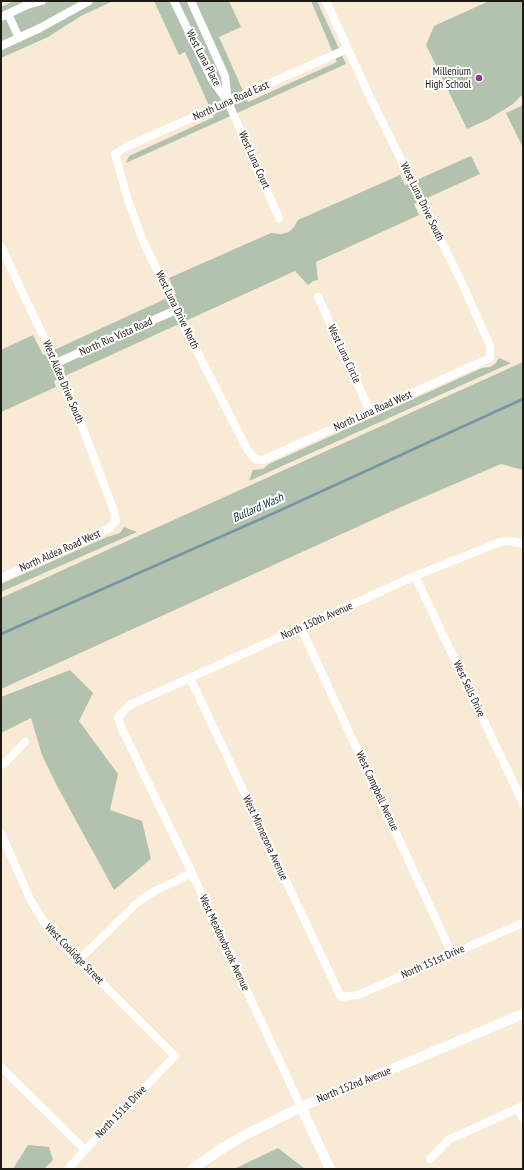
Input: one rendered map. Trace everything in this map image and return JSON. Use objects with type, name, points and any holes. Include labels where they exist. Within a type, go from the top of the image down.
[{"type":"street","points":[[18,38],[4,15],[27,5],[42,1]]},
{"type":"street","points":[[1,46],[40,28],[89,1]]},
{"type":"street","name":"West Luna Place","points":[[174,1],[212,80],[228,102]]},
{"type":"street","name":"West Luna Place","points":[[191,1],[225,76],[228,102]]},
{"type":"street","name":"West Luna Drive South","points":[[326,1],[347,49],[462,283],[490,346],[490,358]]},
{"type":"street","name":"North Luna Road East","points":[[115,154],[126,147],[347,49]]},
{"type":"street","name":"West Luna Court","points":[[228,102],[279,218]]},
{"type":"street","name":"West Luna Drive North","points":[[115,154],[128,200],[143,241],[176,310],[247,449],[255,459]]},
{"type":"street","name":"West Aldea Drive South","points":[[1,247],[56,364],[114,511],[116,522]]},
{"type":"street","name":"West Luna Circle","points":[[318,297],[370,412]]},
{"type":"street","name":"North Rio Vista Road","points":[[56,364],[176,310]]},
{"type":"street","name":"North Luna Road West","points":[[255,459],[263,460],[490,358]]},
{"type":"street","name":"North Aldea Road West","points":[[1,578],[108,529],[116,522]]},
{"type":"street","name":"North 150th Avenue","points":[[118,717],[127,706],[416,576],[500,542],[511,541],[523,544]]},
{"type":"street","name":"West Sells Drive","points":[[416,576],[523,803]]},
{"type":"street","name":"West Campbell Avenue","points":[[301,628],[452,954]]},
{"type":"street","name":"West Minnezona Avenue","points":[[190,678],[341,997]]},
{"type":"street","name":"West Meadowbrook Avenue","points":[[118,717],[122,730],[192,873],[330,1169]]},
{"type":"street","points":[[1,765],[5,763],[25,742]]},
{"type":"street","name":"West Coolidge Street","points":[[1,833],[30,899],[42,920],[55,937],[176,1056]]},
{"type":"street","points":[[79,960],[139,901],[151,893],[192,873]]},
{"type":"street","name":"North 151st Drive","points":[[341,997],[358,995],[523,923]]},
{"type":"street","name":"North 152nd Avenue","points":[[192,1169],[247,1134],[301,1107],[523,1014]]},
{"type":"street","name":"North 151st Drive","points":[[68,1169],[84,1150],[176,1056]]},
{"type":"street","points":[[1,1067],[84,1150]]},
{"type":"street","points":[[430,1159],[448,1140],[520,1107],[523,1118]]},
{"type":"green space","points":[[14,1],[113,1],[81,16],[48,37],[1,58],[1,7]]},
{"type":"green space","points":[[154,1],[229,1],[241,27],[219,37],[248,102],[337,62],[311,1],[317,1],[346,64],[126,163],[129,156],[214,117],[185,52],[179,55]]},
{"type":"green space","points":[[489,1],[523,1],[523,94],[513,104],[489,119],[467,129],[426,45],[434,26]]},
{"type":"green space","points":[[523,105],[523,148],[506,113]]},
{"type":"green space","points":[[471,156],[480,174],[414,204],[419,215],[316,262],[318,280],[313,281],[308,285],[295,271],[54,381],[56,387],[1,412],[1,350],[33,335],[43,355],[176,294],[169,278],[271,233],[281,234],[289,232],[298,220],[400,175],[405,185]]},
{"type":"green space","points":[[499,358],[511,363],[249,481],[253,470],[263,469],[269,464],[482,368],[490,367],[495,364]]},
{"type":"green space","points":[[523,362],[523,470],[501,464],[401,507],[1,689],[1,598]]},
{"type":"green space","points":[[124,527],[137,532],[1,592],[1,584],[107,537],[120,533]]},
{"type":"green space","points":[[70,670],[93,693],[79,721],[118,774],[110,810],[142,821],[151,859],[114,890],[56,784],[42,755],[31,718],[1,733],[1,697]]},
{"type":"green space","points":[[28,1145],[49,1147],[53,1160],[44,1169],[13,1169]]},
{"type":"green space","points":[[278,1148],[305,1169],[234,1169]]},
{"type":"waterway","name":"Bullard Wash","points":[[1,634],[272,514],[523,399]]},
{"type":"place","name":"Millenium High School","points":[[479,78]]}]
